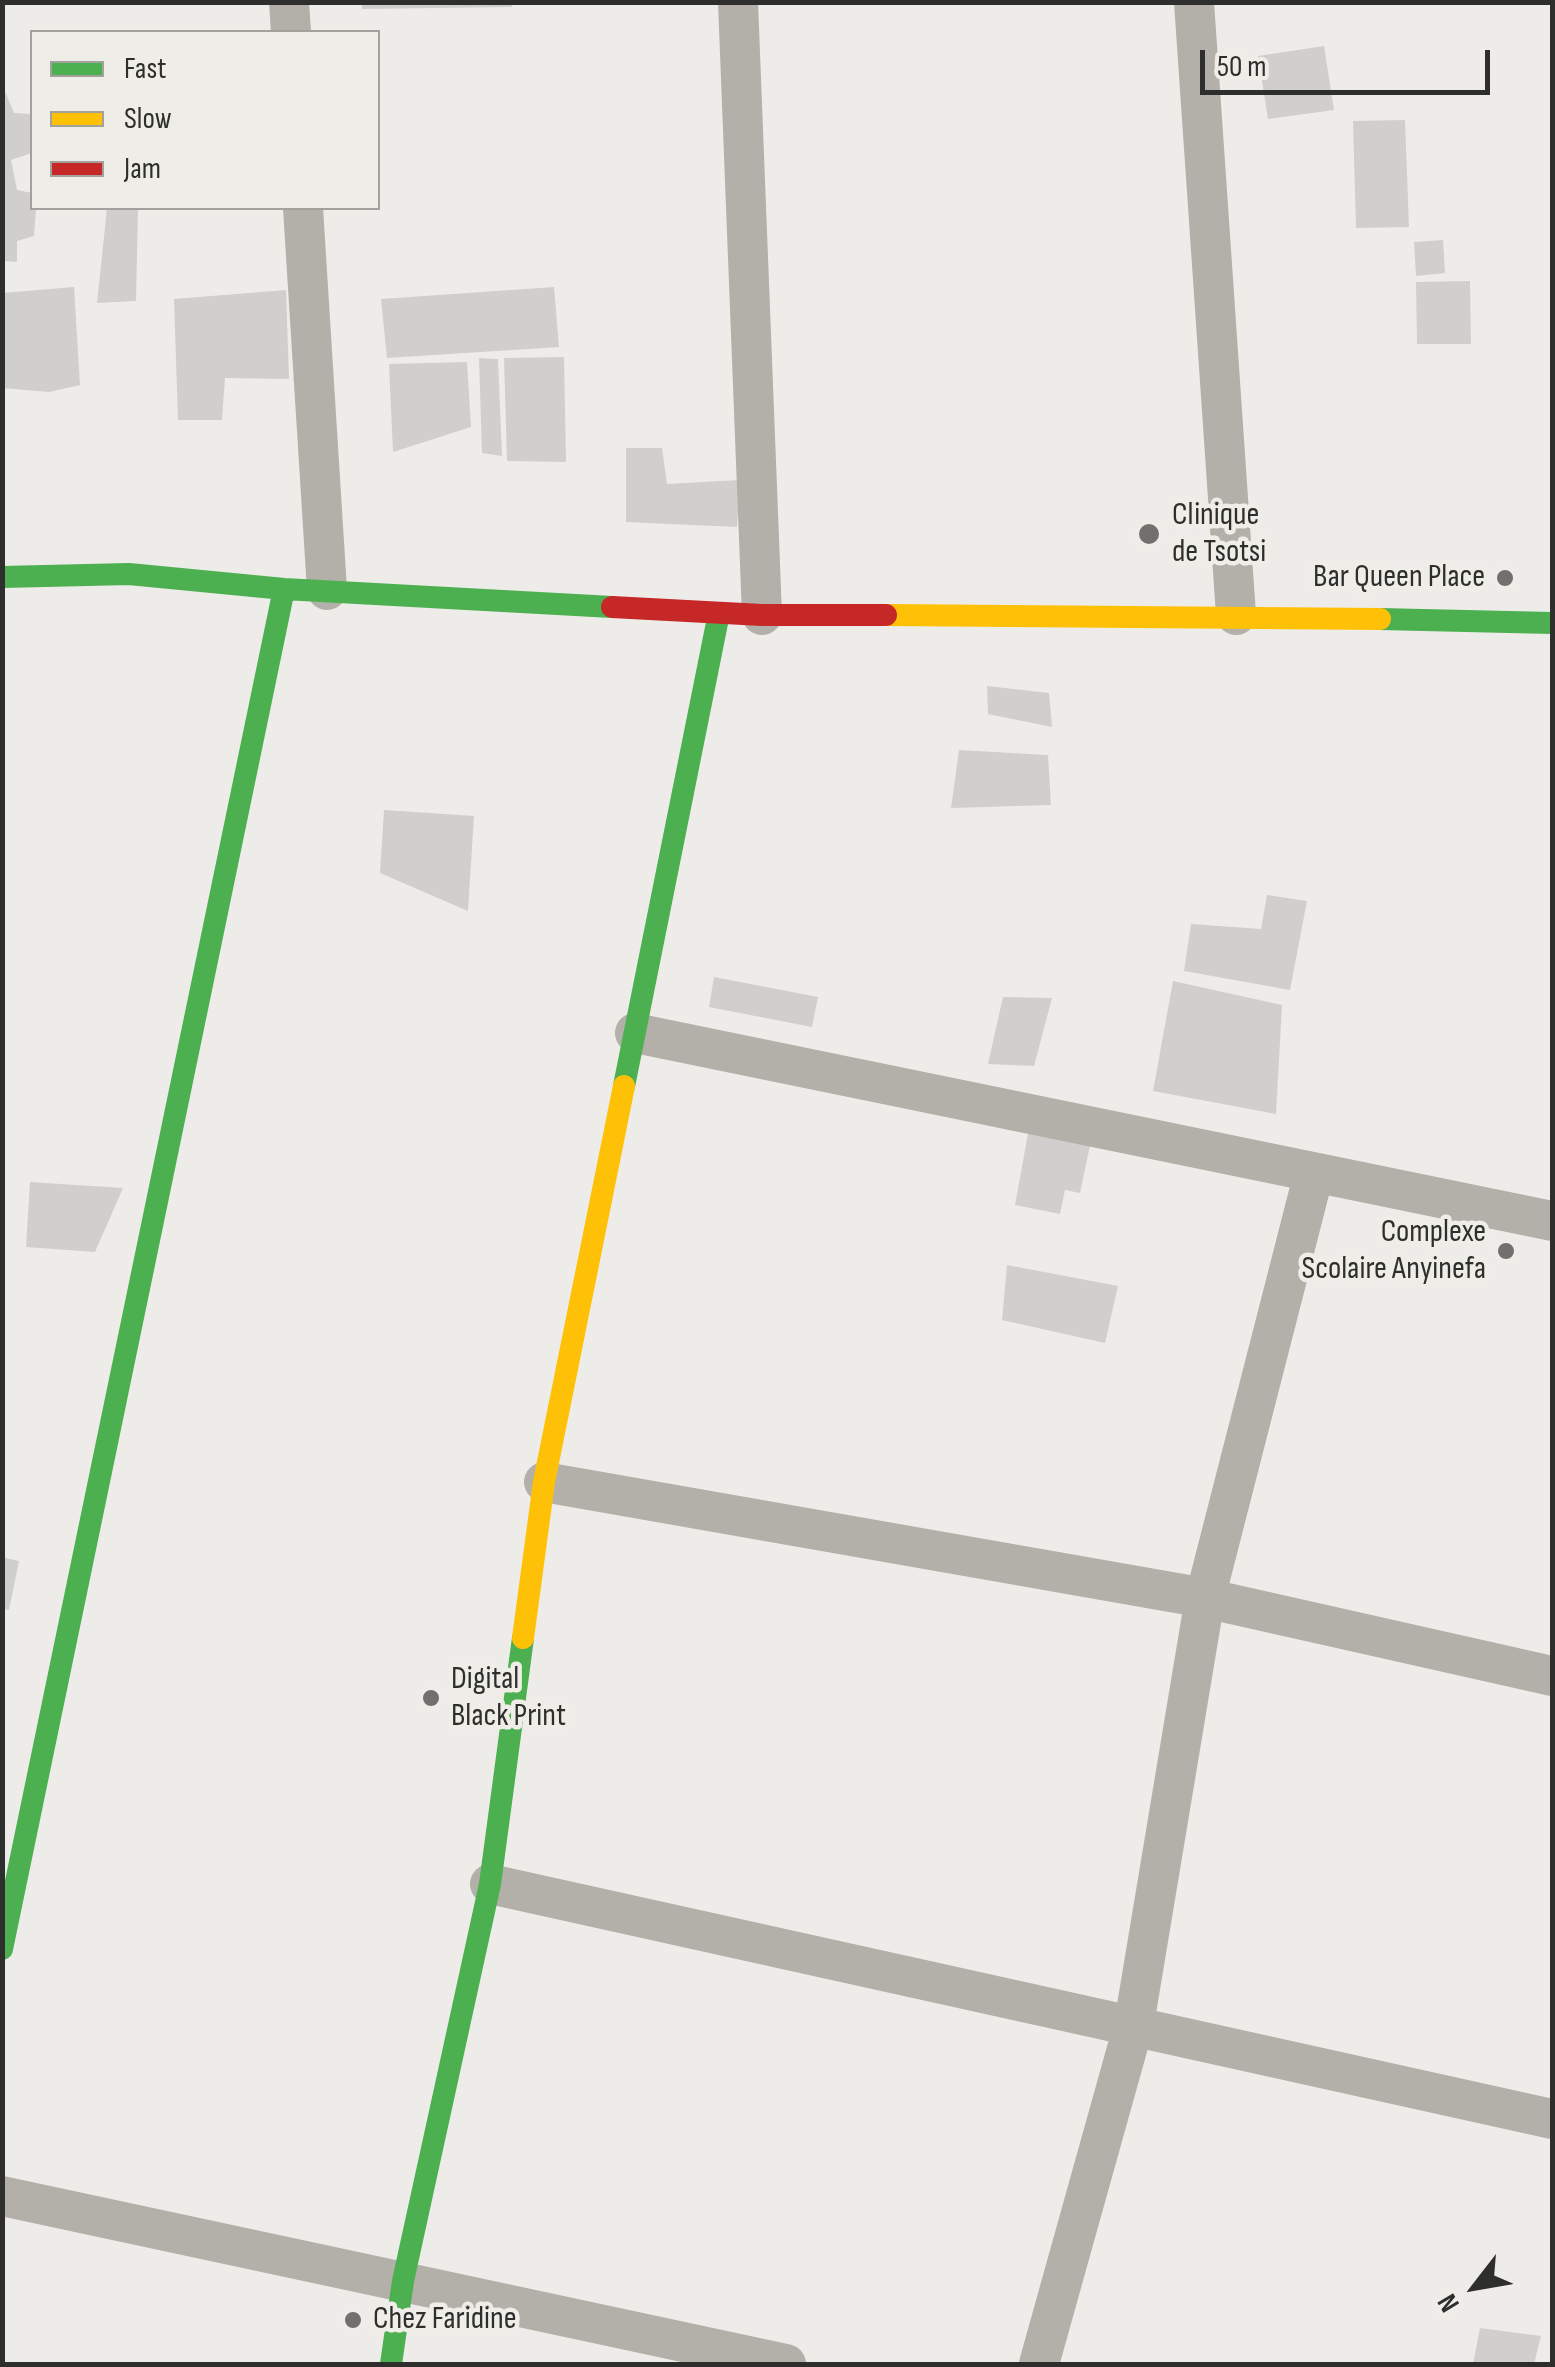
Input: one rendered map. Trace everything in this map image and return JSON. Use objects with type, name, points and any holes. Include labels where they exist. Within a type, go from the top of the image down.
[{"type":"street","points":[[290,2],[291,30]]},
{"type":"street","points":[[738,2],[762,615]]},
{"type":"street","points":[[1194,2],[1236,615]]},
{"type":"street","points":[[303,210],[328,590]]},
{"type":"street","points":[[2,577],[129,574],[284,589],[762,615],[1236,615],[1552,623]]},
{"type":"street","points":[[2,1950],[18,1781],[284,589]]},
{"type":"street","points":[[391,2364],[403,2281],[490,1884],[544,1482],[719,613]]},
{"type":"street","points":[[635,1033],[1552,1221]]},
{"type":"street","points":[[1039,2364],[1134,2024],[1204,1598],[1314,1173]]},
{"type":"street","points":[[544,1482],[1204,1598],[1552,1676]]},
{"type":"street","points":[[490,1884],[1552,2119]]},
{"type":"street","points":[[2,2196],[786,2364]]},
{"type":"building","points":[[362,2],[512,2],[512,7],[362,9]]},
{"type":"building","points":[[1324,46],[1334,110],[1268,119],[1258,56]]},
{"type":"building","points":[[2,84],[14,113],[30,114],[30,154],[11,160],[17,190],[30,193],[30,210],[36,210],[34,236],[17,241],[17,262],[2,261]]},
{"type":"building","points":[[1405,120],[1409,227],[1356,228],[1353,121]]},
{"type":"building","points":[[107,210],[138,210],[136,301],[97,303]]},
{"type":"building","points":[[1443,240],[1445,273],[1416,276],[1414,242]]},
{"type":"building","points":[[1470,281],[1471,344],[1417,344],[1416,282]]},
{"type":"building","points":[[74,287],[80,385],[49,392],[2,388],[2,293]]},
{"type":"building","points":[[554,287],[559,347],[387,358],[381,299]]},
{"type":"building","points":[[286,290],[289,379],[225,378],[222,420],[178,420],[174,299]]},
{"type":"building","points":[[564,357],[566,462],[507,461],[504,358]]},
{"type":"building","points":[[479,358],[498,359],[502,456],[482,453]]},
{"type":"building","points":[[467,362],[471,427],[393,452],[389,364]]},
{"type":"building","points":[[626,448],[662,448],[667,484],[740,480],[737,527],[626,522]]},
{"type":"building","points":[[987,686],[1049,693],[1052,727],[988,714]]},
{"type":"building","points":[[959,750],[1048,755],[1051,805],[951,808]]},
{"type":"building","points":[[384,810],[474,816],[468,911],[380,873]]},
{"type":"building","points":[[1267,895],[1307,901],[1290,990],[1184,971],[1191,924],[1261,929]]},
{"type":"building","points":[[714,977],[818,997],[812,1027],[709,1007]]},
{"type":"building","points":[[1173,981],[1282,1005],[1276,1114],[1153,1091]]},
{"type":"building","points":[[1003,997],[1052,998],[1034,1066],[988,1064]]},
{"type":"building","points":[[1029,1128],[1091,1141],[1080,1193],[1065,1190],[1060,1214],[1015,1205]]},
{"type":"building","points":[[30,1182],[123,1188],[95,1252],[26,1247]]},
{"type":"building","points":[[1007,1265],[1118,1286],[1105,1343],[1002,1320]]},
{"type":"building","points":[[2,1557],[19,1561],[9,1610],[2,1609]]},
{"type":"building","points":[[1480,2328],[1541,2336],[1534,2364],[1473,2364]]},
{"type":"traffic: fast","points":[[2,577],[129,574],[284,589],[612,607]]},
{"type":"traffic: fast","points":[[2,1949],[284,589]]},
{"type":"traffic: fast","points":[[624,1086],[719,613]]},
{"type":"traffic: fast","points":[[1380,619],[1552,623]]},
{"type":"traffic: fast","points":[[391,2364],[403,2281],[490,1884],[523,1638]]},
{"type":"traffic: slow","points":[[886,615],[1380,619]]},
{"type":"traffic: slow","points":[[523,1638],[544,1482],[624,1086]]},
{"type":"traffic: jam","points":[[612,607],[762,615],[886,615]]},
{"type":"place","name":"Clinique de Tsotsi","points":[[1149,534]]},
{"type":"place","name":"Bar Queen Place","points":[[1505,578]]},
{"type":"place","name":"Complexe Scolaire Anyinefa","points":[[1506,1251]]},
{"type":"place","name":"Digital Black Print","points":[[431,1698]]},
{"type":"place","name":"Chez Faridine","points":[[353,2320]]}]
